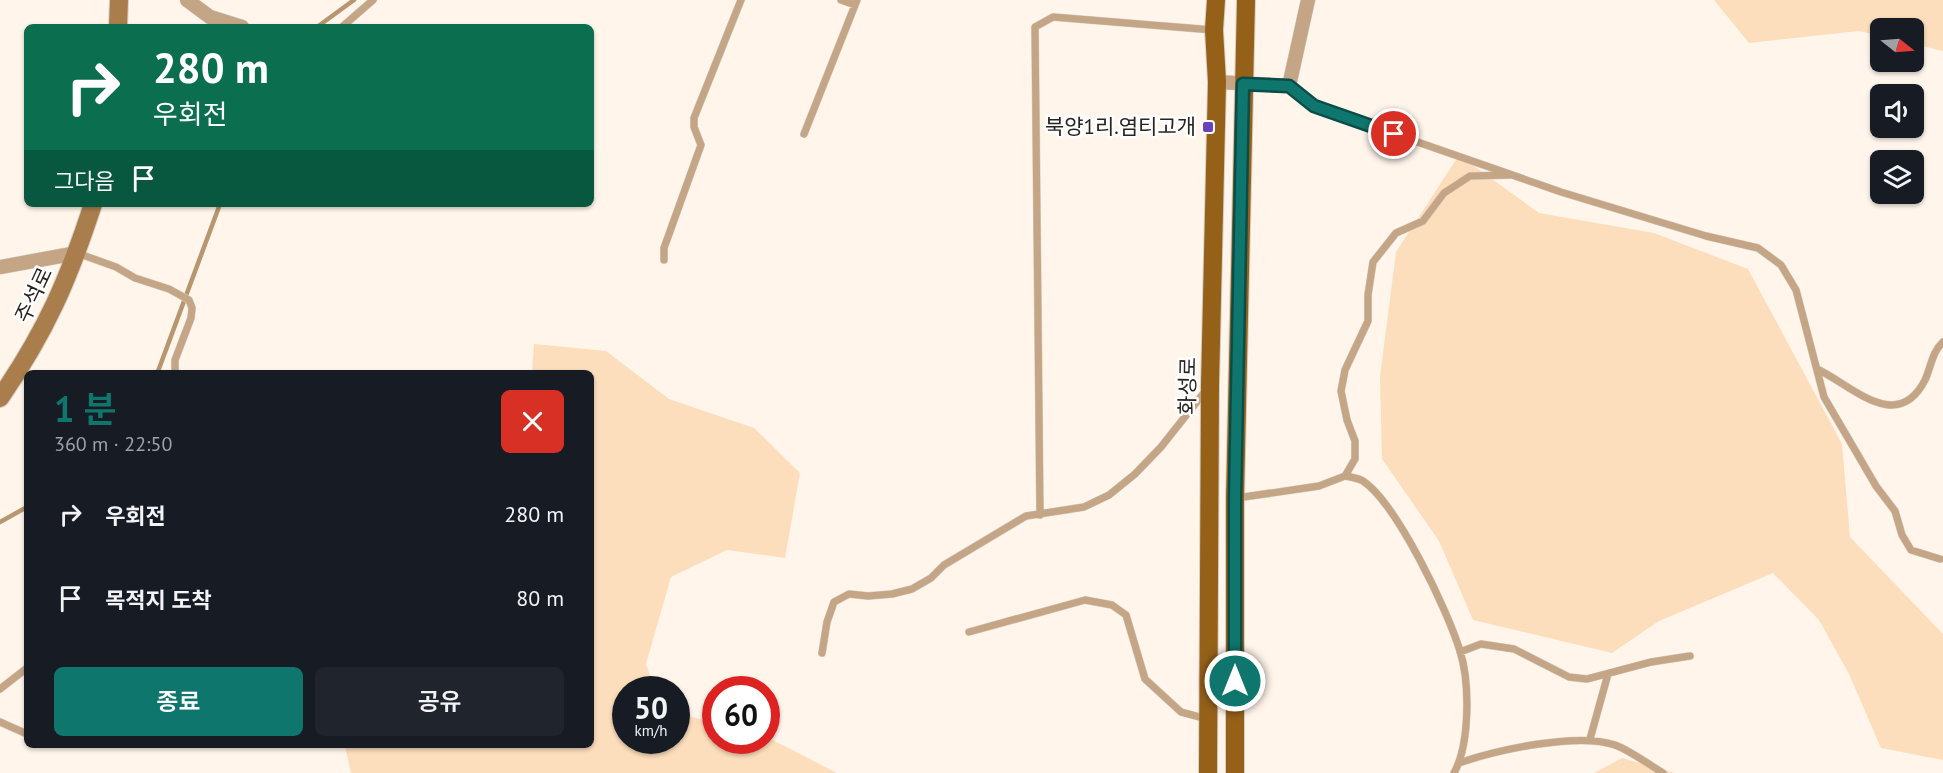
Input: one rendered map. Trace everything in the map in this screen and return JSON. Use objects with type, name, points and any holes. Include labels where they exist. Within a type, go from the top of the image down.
[{"type":"main road","points":[[118,0],[118,24]]},
{"type":"main road","name":"화성로","points":[[1208,773],[1210,385],[1217,82],[1214,30],[1216,0]]},
{"type":"main road","points":[[1235,773],[1235,498],[1246,0]]},
{"type":"main road","name":"주석로","points":[[0,398],[42,334],[77,253],[92,207]]},
{"type":"street","points":[[187,0],[210,16],[233,24]]},
{"type":"street","points":[[1217,82],[1289,86],[1308,0]]},
{"type":"street","points":[[0,267],[77,253]]},
{"type":"lane","points":[[345,24],[373,0]]},
{"type":"lane","points":[[664,260],[664,248],[701,145],[694,127],[694,118],[741,0]]},
{"type":"lane","points":[[804,134],[856,3],[841,0]]},
{"type":"lane","points":[[1040,515],[1035,27],[1053,17],[1214,30]]},
{"type":"lane","points":[[1289,86],[1314,106],[1515,175],[1706,236],[1758,248],[1781,265],[1796,290],[1824,397],[1876,486],[1895,511],[1902,535],[1911,550],[1940,559]]},
{"type":"lane","points":[[1345,476],[1355,459],[1355,441],[1347,420],[1341,391],[1345,370],[1368,321],[1368,295],[1373,262],[1396,233],[1423,221],[1444,193],[1470,176],[1515,175]]},
{"type":"lane","points":[[77,253],[116,267],[135,278],[169,289],[189,300],[192,308],[191,318],[175,360],[175,370]]},
{"type":"lane","points":[[1817,369],[1833,376],[1850,391],[1870,402],[1894,404],[1914,397],[1925,379],[1932,356],[1943,342]]},
{"type":"lane","points":[[822,653],[827,622],[834,602],[849,594],[884,595],[912,589],[999,530],[1026,516],[1084,507],[1109,495],[1135,474],[1161,447],[1191,406],[1210,385]]},
{"type":"lane","points":[[1235,498],[1319,486],[1345,476],[1362,480],[1399,523],[1425,571],[1460,651],[1465,680],[1466,726],[1459,763],[1454,773]]},
{"type":"lane","points":[[969,632],[1085,600],[1112,605],[1126,615],[1145,679],[1181,712],[1209,720]]},
{"type":"lane","points":[[1460,651],[1481,644],[1514,649],[1569,677],[1587,679],[1651,662],[1690,656]]},
{"type":"lane","points":[[0,689],[24,670]]},
{"type":"lane","points":[[1590,739],[1608,674]]},
{"type":"lane","points":[[0,722],[24,733]]},
{"type":"lane","points":[[1459,763],[1498,750],[1590,739],[1616,746],[1663,773]]},
{"type":"shaded area","points":[[1714,0],[1943,0],[1943,51],[1924,46],[1924,18],[1870,18],[1870,34],[1859,31],[1749,43]]},
{"type":"shaded area","points":[[1459,155],[1539,213],[1654,233],[1748,269],[1842,444],[1850,537],[1943,634],[1943,760],[1881,748],[1849,674],[1819,620],[1773,573],[1659,621],[1612,653],[1473,620],[1439,541],[1382,459],[1380,377],[1396,252]]},
{"type":"shaded area","points":[[534,344],[606,351],[669,399],[754,428],[800,473],[785,558],[727,550],[671,577],[646,664],[650,676],[612,676],[612,754],[690,754],[690,716],[702,720],[702,754],[780,754],[780,744],[837,773],[351,773],[345,748],[594,748],[594,370],[532,370]]},
{"type":"shaded area","points":[[1622,758],[1675,773],[1594,773]]},
{"type":"waterway","points":[[321,24],[354,0]]},
{"type":"waterway","points":[[158,370],[219,207]]},
{"type":"waterway","points":[[0,522],[24,509]]},
{"type":"place","name":"북양1리.염티고개","points":[[1208,127]]},
{"type":"route","points":[[1235,681],[1235,498],[1243,84],[1289,86],[1314,106],[1394,134]]}]
